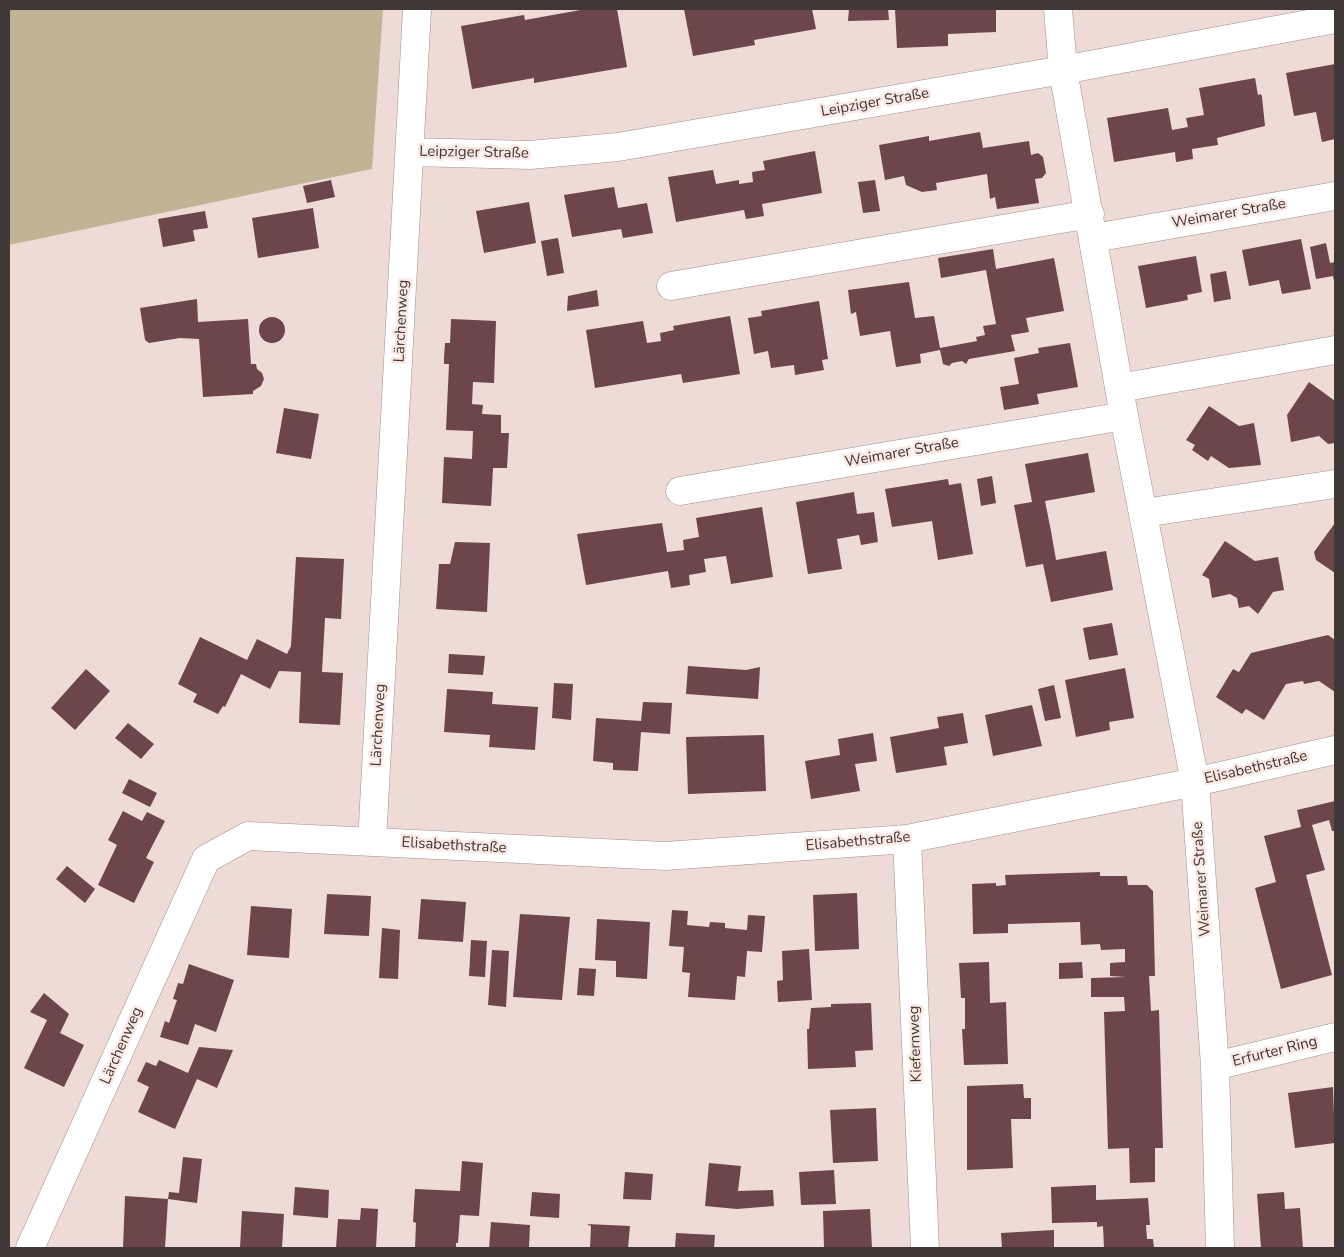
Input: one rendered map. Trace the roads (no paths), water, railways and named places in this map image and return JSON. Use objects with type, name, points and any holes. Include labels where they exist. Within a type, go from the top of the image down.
[{"type":"street","name":"Lärchenweg","points":[[30,1248],[206,859],[248,836],[372,842],[411,152],[417,9]]},
{"type":"street","name":"Weimarer Straße","points":[[1058,9],[1063,70],[1092,226],[1119,388],[1195,782],[1215,1066],[1220,1248]]},
{"type":"street","name":"Leipziger Straße","points":[[411,152],[530,155],[618,147],[1063,70],[1335,19]]},
{"type":"street","name":"Weimarer Straße","points":[[671,286],[1092,226],[1335,196]]},
{"type":"street","points":[[1119,388],[1335,350]]},
{"type":"street","name":"Weimarer Straße","points":[[680,491],[1124,416]]},
{"type":"street","points":[[1144,513],[1335,484]]},
{"type":"street","name":"Elisabethstraße","points":[[372,842],[665,856],[907,839],[1195,782],[1335,750]]},
{"type":"street","name":"Kiefernweg","points":[[907,839],[925,1248]]},
{"type":"street","name":"Erfurter Ring","points":[[1215,1066],[1335,1037]]}]
